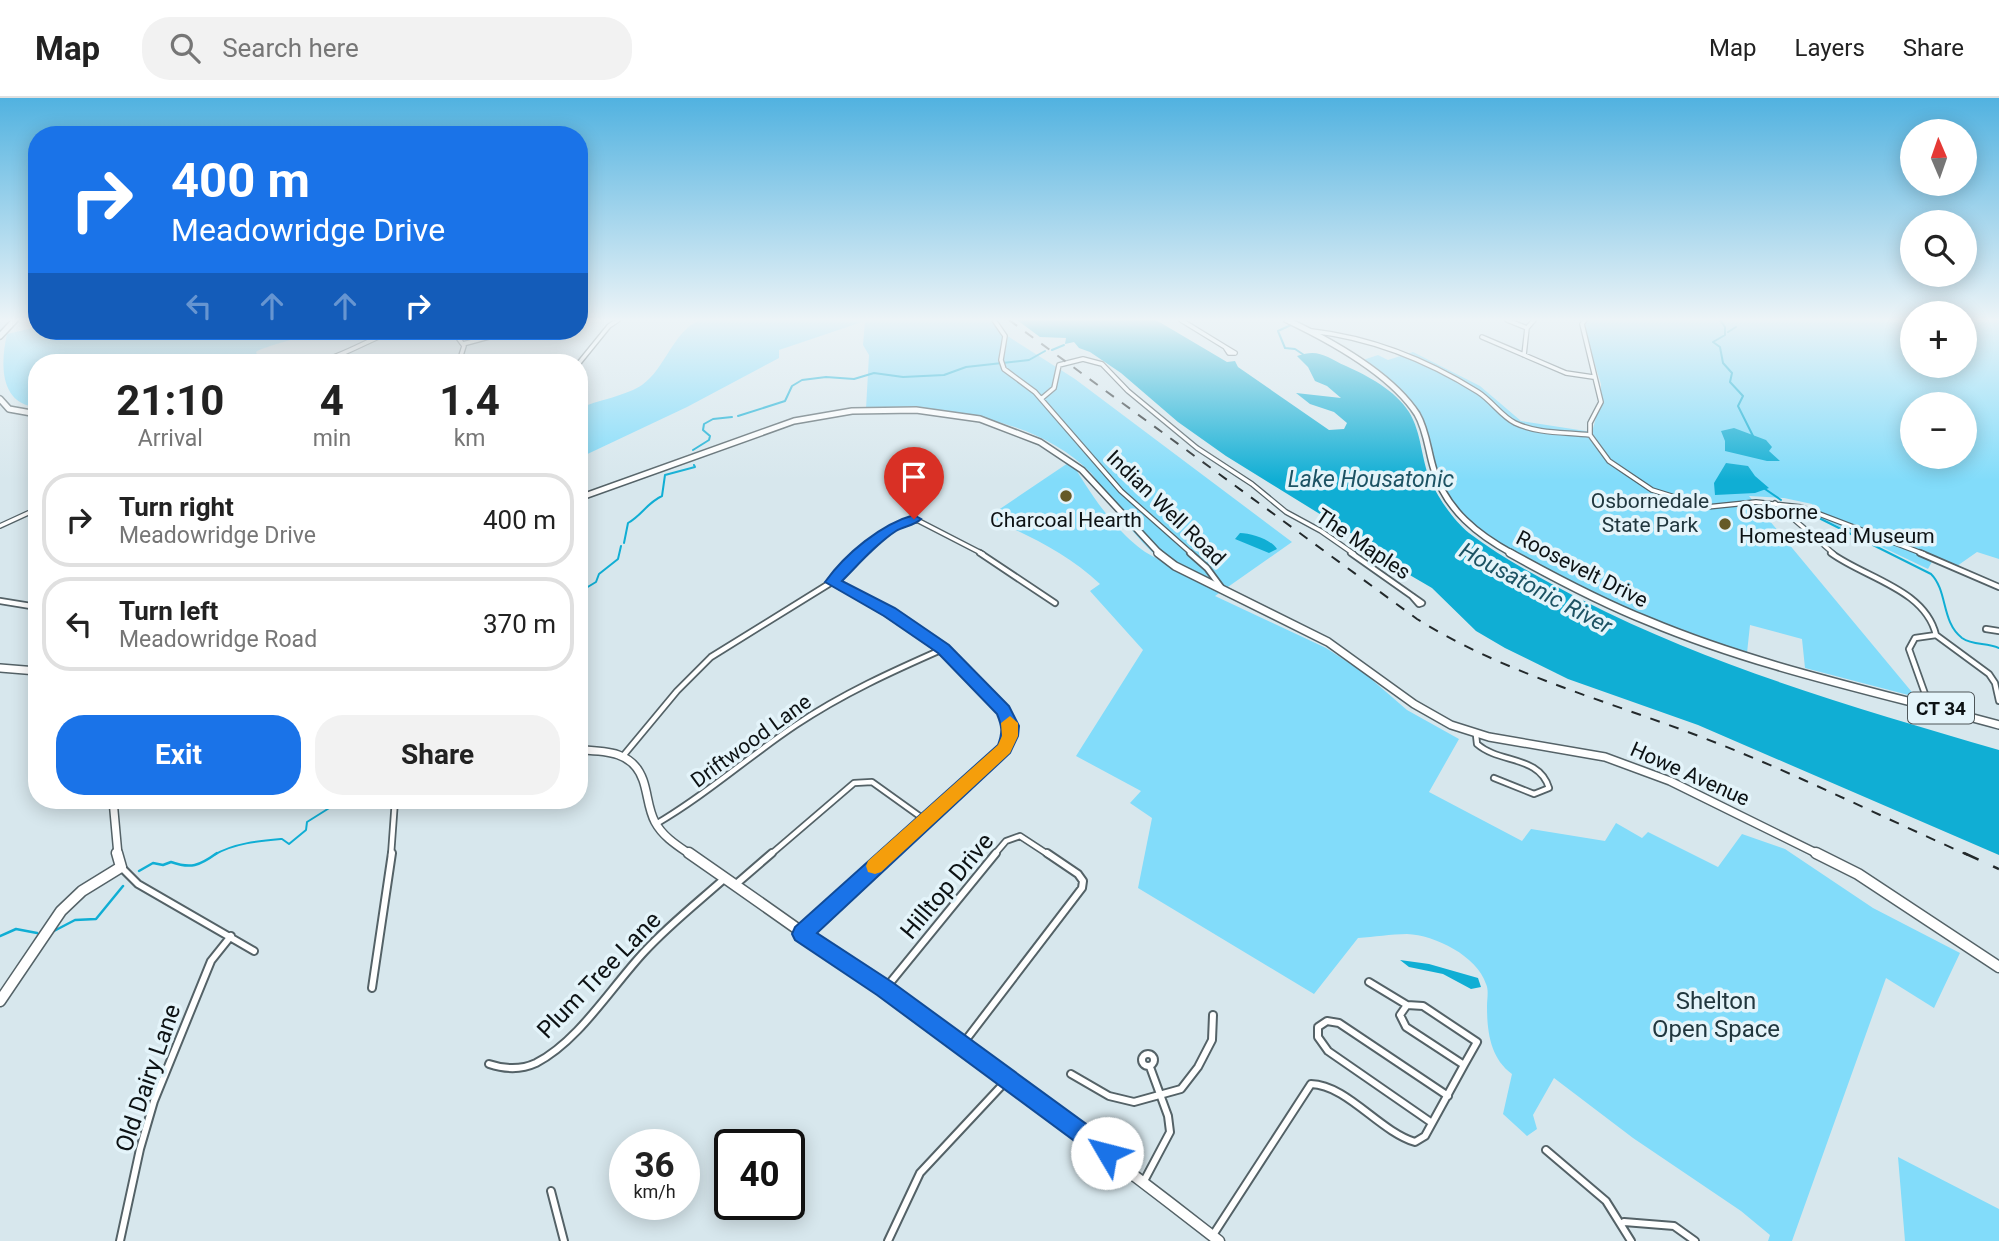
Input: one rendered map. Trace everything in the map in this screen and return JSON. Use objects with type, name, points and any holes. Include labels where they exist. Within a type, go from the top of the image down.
[{"type":"main road","name":"Roosevelt Drive","points":[[1373,373],[1411,405],[1422,424],[1443,491],[1467,523],[1498,546],[1587,596],[1659,626],[1751,659],[1999,725]]},
{"type":"main road","points":[[1,403],[17,412],[28,413]]},
{"type":"main road","name":"Howe Avenue","points":[[588,495],[770,429],[809,418],[875,410],[922,410],[960,415],[1030,436],[1065,456],[1094,481],[1152,550],[1219,590],[1316,636],[1362,663],[1427,713],[1476,734],[1605,757],[1651,772],[1857,874],[1999,967]]},
{"type":"main road","points":[[0,668],[28,670]]},
{"type":"main road","points":[[588,750],[607,751],[623,756],[635,764],[645,780],[656,824],[668,839],[885,989],[1144,1181],[1216,1238]]},
{"type":"main road","points":[[0,1001],[61,911],[82,891],[121,867],[116,848],[114,809]]},
{"type":"street","name":"Indian Well Road","points":[[1009,373],[1041,399],[1128,498],[1207,568],[1219,582],[1219,590]]},
{"type":"street","name":"The Maples","points":[[1041,399],[1051,394],[1055,387],[1054,373]]},
{"type":"street","name":"The Maples","points":[[1110,373],[1197,448],[1252,484],[1286,512],[1321,531],[1412,596]]},
{"type":"street","points":[[1442,373],[1479,393],[1494,403],[1507,418],[1521,425],[1590,435]]},
{"type":"street","points":[[1568,373],[1593,377]]},
{"type":"street","points":[[1592,373],[1601,402],[1590,424],[1590,435],[1609,461],[1644,486],[1707,508],[1746,502],[1801,507],[1852,524],[1999,587]]},
{"type":"street","points":[[1774,503],[1837,557],[1912,599],[1934,622],[1936,635]]},
{"type":"street","points":[[0,526],[28,513]]},
{"type":"street","points":[[623,756],[677,691],[711,657],[832,582],[894,526],[914,519],[984,555],[1055,603]]},
{"type":"street","points":[[802,934],[1004,749],[1011,726],[1003,710],[943,649],[890,612],[832,582]]},
{"type":"street","points":[[0,601],[28,606]]},
{"type":"street","points":[[1986,629],[1999,631]]},
{"type":"street","points":[[1929,705],[1909,649],[1914,638],[1936,635],[1986,670],[1995,683],[1999,701]]},
{"type":"street","name":"Driftwood Lane","points":[[656,824],[686,808],[777,737],[824,706],[943,649]]},
{"type":"street","points":[[1476,734],[1477,744],[1486,753],[1536,768],[1546,777],[1549,788],[1534,794],[1494,778]]},
{"type":"street","points":[[734,885],[854,783],[872,782],[926,820]]},
{"type":"street","points":[[372,988],[390,877],[394,809]]},
{"type":"street","name":"Hilltop Drive","points":[[885,989],[1006,841],[1014,836],[1020,836],[1078,874],[1083,881],[1082,888],[961,1046]]},
{"type":"street","points":[[121,867],[138,884],[254,951]]},
{"type":"street","name":"Plum Tree Lane","points":[[489,1064],[504,1069],[522,1067],[533,1064],[558,1049],[648,949],[724,878]]},
{"type":"street","name":"Old Dairy Lane","points":[[120,1241],[140,1149],[155,1101],[211,961],[231,936]]},
{"type":"street","points":[[1216,1238],[1311,1084],[1326,1085],[1406,1140],[1421,1139],[1432,1123],[1477,1042],[1423,1006],[1407,1005],[1369,982]]},
{"type":"street","points":[[1407,1005],[1400,1015],[1406,1027],[1464,1065]]},
{"type":"street","points":[[1071,1074],[1109,1096],[1134,1102],[1181,1088],[1198,1067],[1212,1040],[1213,1015]]},
{"type":"street","points":[[1432,1123],[1328,1051],[1318,1037],[1318,1027],[1327,1021],[1339,1023],[1448,1096]]},
{"type":"street","points":[[1144,1181],[1170,1132],[1150,1066]]},
{"type":"street","points":[[888,1241],[920,1173],[1007,1080]]},
{"type":"street","points":[[1546,1150],[1599,1193],[1624,1223],[1630,1241]]},
{"type":"street","points":[[551,1191],[564,1241]]},
{"type":"street","points":[[1624,1223],[1674,1226],[1695,1241]]},
{"type":"green space","points":[[5,373],[28,373],[28,405],[16,399],[9,391]]},
{"type":"green space","name":"Shelton Open Space","points":[[654,373],[750,373],[588,454],[588,405],[629,392]]},
{"type":"green space","name":"Shelton Open Space","points":[[868,373],[1066,373],[1292,542],[1215,596],[1326,648],[1363,672],[1407,710],[1459,739],[1429,792],[1522,841],[1531,829],[1605,841],[1616,823],[1642,838],[1648,832],[1718,867],[1742,834],[1785,849],[1873,908],[1960,953],[1934,1008],[1886,978],[1792,1241],[1768,1241],[1770,1235],[1741,1211],[1633,1138],[1554,1078],[1533,1115],[1537,1129],[1527,1136],[1503,1114],[1512,1074],[1499,1060],[1491,1043],[1486,984],[1474,965],[1454,949],[1418,935],[1358,938],[1314,994],[1138,888],[1152,818],[1130,803],[1141,791],[1076,756],[1143,650],[1090,591],[1100,584],[1047,546],[988,517],[1071,461],[1098,503],[1122,532],[1134,544],[1161,560],[1126,524],[1091,473],[1042,438],[1015,427],[956,414],[925,410],[866,409]]},
{"type":"green space","name":"Osbornedale State Park","points":[[1374,373],[1455,373],[1480,386],[1521,421],[1592,432],[1601,399],[1598,373],[1900,373],[1900,378],[1977,378],[1977,373],[1999,373],[1999,559],[1977,552],[1957,566],[1935,556],[1928,569],[1811,513],[1812,504],[1784,498],[1749,496],[1916,697],[1805,668],[1802,639],[1750,625],[1747,653],[1608,603],[1517,554],[1473,524],[1453,504],[1443,489],[1414,407]]},
{"type":"green space","points":[[1898,1157],[1999,1209],[1999,1241],[1905,1241]]},
{"type":"water","name":"Lake Housatonic","points":[[1121,373],[1247,373],[1329,430],[1344,429],[1347,423],[1334,412],[1310,404],[1296,393],[1341,398],[1327,386],[1315,381],[1311,373],[1363,374],[1389,390],[1409,412],[1417,429],[1431,482],[1452,516],[1482,543],[1510,560],[1582,600],[1683,646],[1787,685],[1999,750],[1999,855],[1698,725],[1568,679],[1505,648],[1476,631],[1432,588],[1372,553],[1357,537],[1226,456],[1178,422]]},
{"type":"water","points":[[1734,428],[1766,440],[1772,447],[1769,451],[1780,461],[1767,461],[1725,451],[1721,431]]},
{"type":"water","points":[[1726,463],[1748,466],[1769,488],[1755,493],[1715,495],[1714,483]]},
{"type":"water","points":[[1240,533],[1261,538],[1277,549],[1269,553],[1235,539]]},
{"type":"water","points":[[1400,960],[1429,964],[1478,978],[1481,987],[1471,989],[1443,974],[1409,967]]},
{"type":"waterway","points":[[738,416],[785,401],[792,386],[802,380],[826,377],[854,379],[873,373]]},
{"type":"waterway","points":[[876,373],[903,377],[949,373]]},
{"type":"waterway","points":[[1732,373],[1730,382],[1743,396],[1738,406],[1753,436]]},
{"type":"waterway","points":[[693,450],[709,440],[710,436],[703,430],[704,424],[713,419],[732,417]]},
{"type":"waterway","points":[[624,543],[628,523],[662,496],[665,475],[695,467],[694,465]]},
{"type":"waterway","points":[[1765,489],[1781,500]]},
{"type":"waterway","points":[[1805,511],[1931,574],[1940,589],[1947,615],[1955,631],[1966,640],[1999,648]]},
{"type":"waterway","points":[[588,587],[618,559],[621,546]]},
{"type":"waterway","points":[[214,855],[238,845],[256,842],[282,839],[289,844],[306,830],[307,822],[328,809]]},
{"type":"waterway","points":[[139,871],[153,863],[195,865],[214,855]]},
{"type":"waterway","points":[[52,932],[75,920],[96,919],[123,886]]},
{"type":"waterway","points":[[0,936],[16,929],[37,933]]},
{"type":"railway","points":[[1082,373],[1417,619],[1450,638],[1518,670],[1765,763],[1968,855]]},
{"type":"railway","points":[[1964,853],[1999,869]]},
{"type":"slow traffic","points":[[875,866],[1004,749],[1010,736],[1010,723]]},
{"type":"place","name":"Charcoal Hearth","points":[[1066,496]]},
{"type":"place","name":"Osborne Homestead Museum","points":[[1725,524]]},
{"type":"route","points":[[914,519],[894,526],[832,582],[890,612],[943,649],[1003,710],[1011,726],[1010,736],[1004,749],[802,934],[885,989],[1107,1153]]},
{"type":"water label","name":"Housatonic River","points":[[1536,588]]}]
